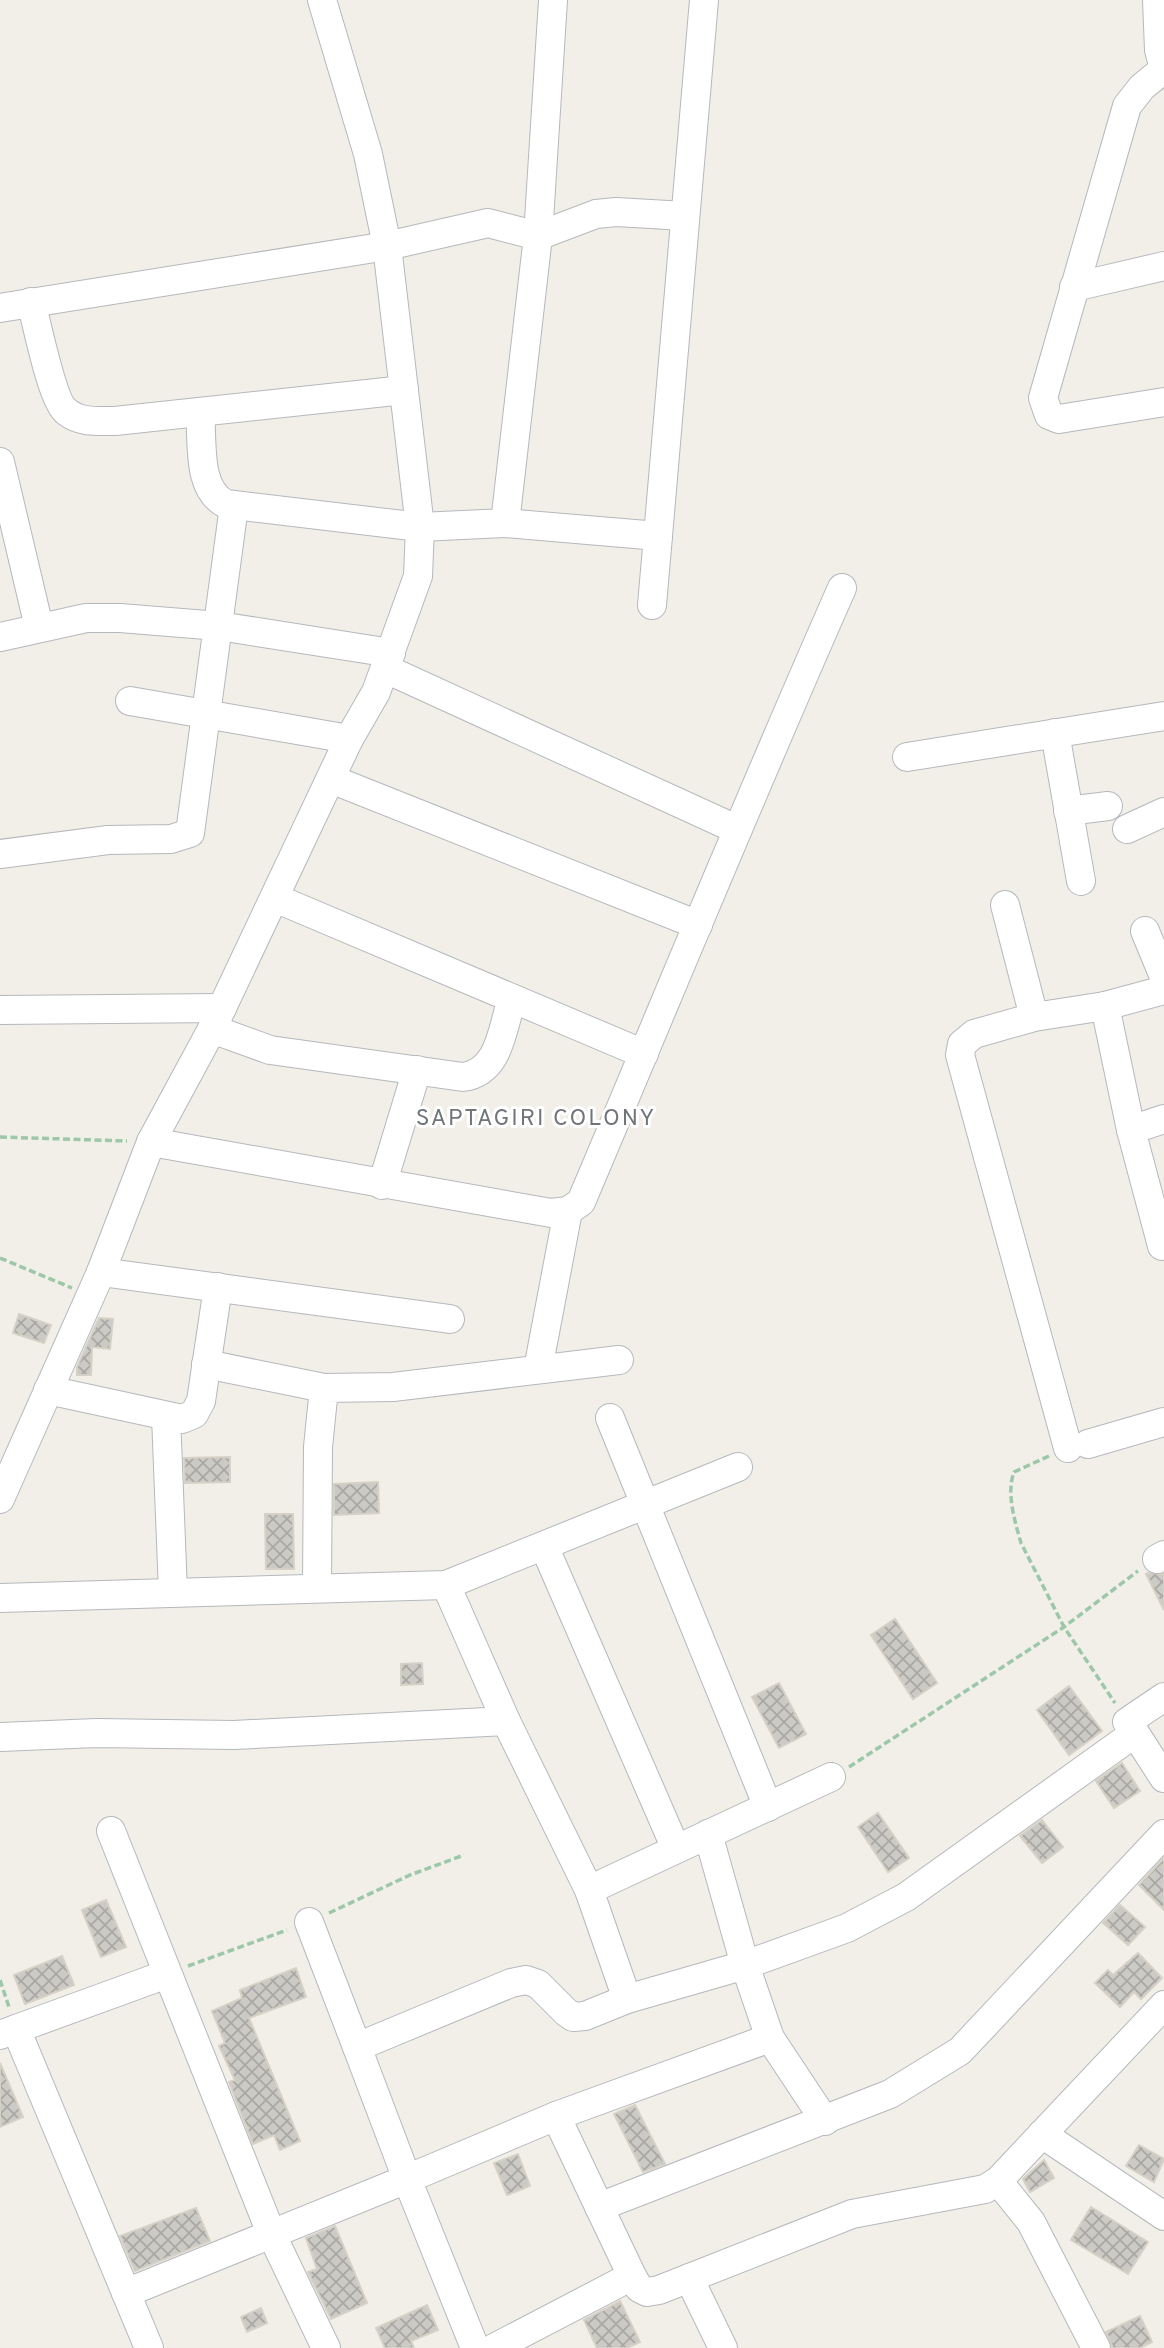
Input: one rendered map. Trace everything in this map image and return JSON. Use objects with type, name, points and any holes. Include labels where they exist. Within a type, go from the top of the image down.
[{"type":"street","points":[[0,1499],[95,1283],[151,1142],[217,1019],[388,661],[418,576],[420,527],[387,247],[368,154],[322,0]]},
{"type":"street","points":[[505,523],[538,236],[553,0]]},
{"type":"street","points":[[652,605],[704,0]]},
{"type":"street","points":[[1157,0],[1163,59],[1127,106],[1043,398],[1049,415],[1059,419],[1164,402]]},
{"type":"street","points":[[0,308],[387,247],[488,223],[538,236],[596,214],[616,212],[685,216]]},
{"type":"street","points":[[1074,287],[1164,267]]},
{"type":"street","points":[[31,302],[58,403],[66,412],[92,422],[404,390]]},
{"type":"street","points":[[200,412],[206,483],[216,499],[234,506],[420,527],[505,523],[658,536]]},
{"type":"street","points":[[0,462],[39,627]]},
{"type":"street","points":[[0,854],[108,840],[183,838],[190,833],[234,506]]},
{"type":"street","points":[[151,1142],[551,1213],[568,1211],[581,1202],[736,829],[842,588]]},
{"type":"street","points":[[0,637],[86,618],[219,626],[388,661],[736,829]]},
{"type":"street","points":[[130,701],[349,739]]},
{"type":"street","points":[[906,757],[1164,716]]},
{"type":"street","points":[[1055,733],[1081,881]]},
{"type":"street","points":[[331,779],[698,925]]},
{"type":"street","points":[[1069,811],[1108,806]]},
{"type":"street","points":[[1128,829],[1164,812]]},
{"type":"street","points":[[275,898],[644,1054]]},
{"type":"street","points":[[1005,905],[1034,1017]]},
{"type":"street","points":[[1145,931],[1164,977]]},
{"type":"street","points":[[1164,990],[1105,1006],[1034,1017],[974,1034],[962,1044],[960,1055],[1078,1446],[1164,1422]]},
{"type":"street","points":[[0,1010],[217,1019],[270,1050],[463,1077],[483,1072],[491,1063],[512,999]]},
{"type":"street","points":[[1105,1006],[1131,1130],[1163,1248]]},
{"type":"street","points":[[383,1185],[417,1070]]},
{"type":"street","points":[[1131,1130],[1164,1119]]},
{"type":"street","points":[[538,1369],[568,1211]]},
{"type":"street","points":[[95,1283],[218,1287],[450,1319]]},
{"type":"street","points":[[48,1390],[182,1419],[194,1414],[201,1401],[218,1287]]},
{"type":"street","points":[[206,1364],[324,1388],[393,1387],[619,1360]]},
{"type":"street","points":[[317,1587],[318,1447],[324,1388]]},
{"type":"street","points":[[166,1416],[173,1592]]},
{"type":"street","points":[[610,1418],[768,1807]]},
{"type":"street","points":[[0,1598],[446,1585],[738,1467]]},
{"type":"street","points":[[544,1546],[676,1849]]},
{"type":"street","points":[[446,1585],[506,1721],[589,1890],[628,1999]]},
{"type":"street","points":[[1127,1722],[1164,1697]]},
{"type":"street","points":[[0,1738],[97,1733],[234,1735],[506,1721]]},
{"type":"street","points":[[357,2046],[526,1979],[538,1984],[573,2017],[585,2016],[628,1999],[745,1965],[874,1915],[1135,1733],[1164,1778]]},
{"type":"street","points":[[589,1890],[831,1777]]},
{"type":"street","points":[[111,1831],[271,2233],[326,2348]]},
{"type":"street","points":[[599,2207],[890,2094],[960,2051],[1164,1834]]},
{"type":"street","points":[[708,1835],[769,2038],[825,2121]]},
{"type":"street","points":[[309,1922],[475,2348]]},
{"type":"street","points":[[149,2348],[8,2032],[167,1974]]},
{"type":"street","points":[[556,2116],[632,2276],[639,2288],[647,2292],[689,2278],[833,2220],[966,2194],[998,2181],[1164,2005]]},
{"type":"street","points":[[126,2293],[556,2116],[769,2038]]},
{"type":"street","points":[[1042,2134],[1163,2214]]},
{"type":"street","points":[[998,2181],[1031,2222],[1096,2348]]},
{"type":"street","points":[[494,2348],[632,2276]]},
{"type":"street","points":[[689,2278],[723,2348]]},
{"type":"path","points":[[0,1137],[151,1142]]},
{"type":"path","points":[[0,1258],[95,1283]]},
{"type":"path","points":[[1078,1446],[1024,1465],[1014,1472],[1010,1482],[1021,1543],[1064,1627],[1127,1722]]},
{"type":"path","points":[[831,1777],[885,1746],[1064,1627],[1161,1557]]},
{"type":"path","points":[[0,1980],[8,2032]]},
{"type":"building","points":[[19,1314],[51,1325],[44,1343],[13,1333]]},
{"type":"building","points":[[99,1318],[113,1319],[110,1349],[92,1347],[91,1375],[77,1375],[77,1367]]},
{"type":"building","points":[[230,1457],[230,1482],[185,1483],[184,1458]]},
{"type":"building","points":[[378,1482],[379,1513],[334,1515],[334,1484]]},
{"type":"building","points":[[265,1514],[293,1514],[294,1569],[266,1569]]},
{"type":"building","points":[[1146,1574],[1164,1574],[1164,1610]]},
{"type":"building","points":[[895,1619],[937,1683],[913,1699],[871,1635]]},
{"type":"building","points":[[422,1663],[423,1684],[401,1685],[401,1664]]},
{"type":"building","points":[[779,1683],[806,1734],[779,1748],[752,1697]]},
{"type":"building","points":[[1069,1686],[1102,1731],[1069,1755],[1037,1710]]},
{"type":"building","points":[[1122,1763],[1140,1791],[1114,1808],[1096,1781]]},
{"type":"building","points":[[878,1813],[909,1858],[888,1872],[858,1827]]},
{"type":"building","points":[[1042,1820],[1063,1847],[1042,1863],[1020,1836]]},
{"type":"building","points":[[1164,1858],[1164,1910],[1139,1885]]},
{"type":"building","points":[[106,1900],[126,1947],[101,1957],[82,1910]]},
{"type":"building","points":[[1120,1905],[1145,1927],[1128,1945],[1103,1923]]},
{"type":"building","points":[[1138,1953],[1162,1978],[1141,1999],[1134,1992],[1120,2007],[1095,1983],[1108,1970],[1113,1975]]},
{"type":"building","points":[[62,1956],[74,1985],[25,2004],[14,1975]]},
{"type":"building","points":[[296,1968],[306,1997],[249,2018],[300,2141],[280,2150],[274,2135],[253,2144],[229,2082],[235,2080],[219,2046],[225,2043],[212,2011],[242,1998],[240,1990]]},
{"type":"building","points":[[0,2063],[23,2117],[0,2127]]},
{"type":"building","points":[[635,2105],[665,2164],[643,2172],[614,2114]]},
{"type":"building","points":[[1139,2145],[1164,2159],[1154,2182],[1126,2166]]},
{"type":"building","points":[[518,2154],[530,2186],[507,2195],[494,2163]]},
{"type":"building","points":[[1044,2160],[1054,2178],[1030,2192],[1023,2179]]},
{"type":"building","points":[[1091,2207],[1148,2242],[1128,2274],[1071,2240]]},
{"type":"building","points":[[196,2208],[210,2241],[135,2271],[120,2236]]},
{"type":"building","points":[[335,2226],[367,2303],[331,2319],[308,2272],[317,2269],[306,2238]]},
{"type":"building","points":[[620,2301],[640,2342],[627,2348],[597,2348],[584,2320]]},
{"type":"building","points":[[427,2305],[438,2330],[411,2341],[414,2348],[385,2348],[376,2328]]},
{"type":"building","points":[[261,2308],[267,2323],[247,2332],[241,2317]]},
{"type":"building","points":[[1140,2316],[1152,2342],[1140,2348],[1113,2348],[1106,2332]]},
{"type":"district","name":"SAPTAGIRI COLONY","points":[[536,1119]]}]
